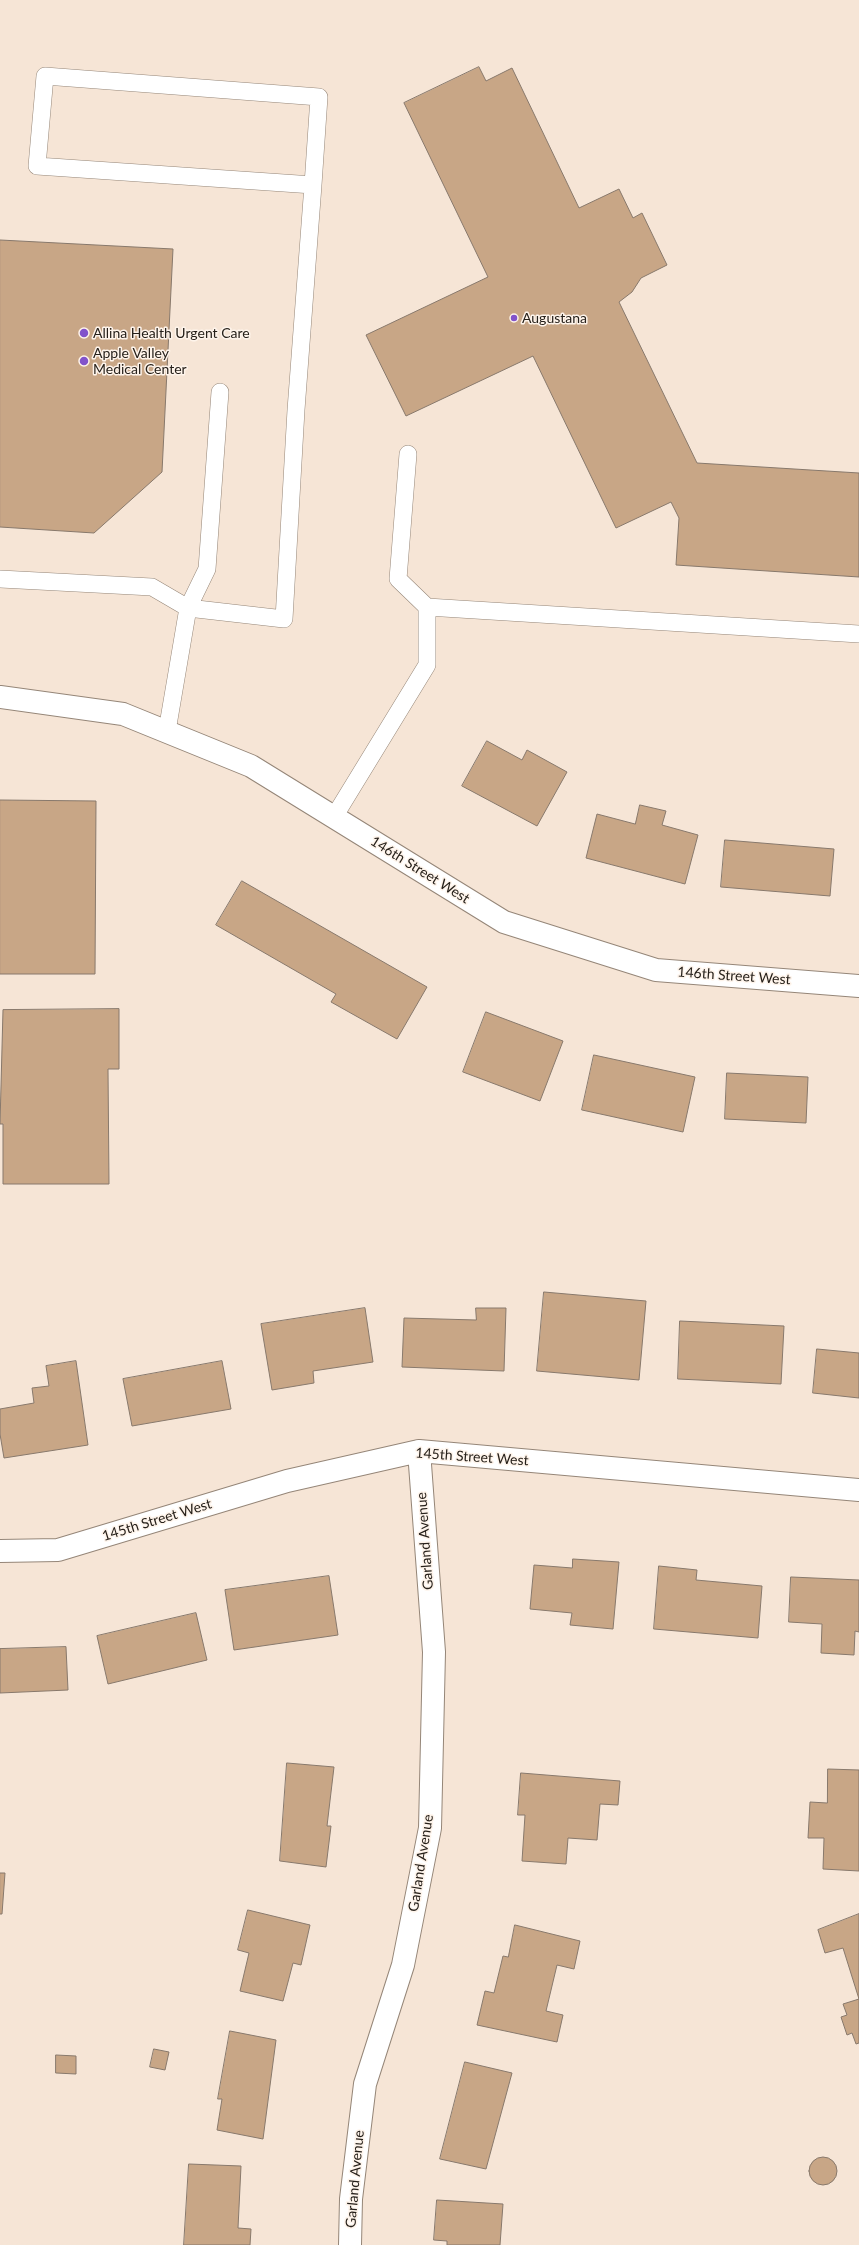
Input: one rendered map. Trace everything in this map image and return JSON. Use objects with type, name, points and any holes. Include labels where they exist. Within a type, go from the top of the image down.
[{"type":"street","name":"146th Street West","points":[[0,697],[123,714],[251,766],[504,922],[656,970],[859,986]]},
{"type":"street","name":"145th Street West","points":[[0,1550],[58,1550],[287,1481],[418,1451],[859,1490]]},
{"type":"street","name":"Garland Avenue","points":[[350,2245],[351,2199],[364,2084],[403,1965],[430,1828],[434,1652],[418,1451]]},
{"type":"lane","points":[[0,579],[152,586],[188,608],[284,619],[296,410],[313,185],[319,97],[46,76],[37,166],[313,185]]},
{"type":"lane","points":[[167,732],[188,608],[207,569],[220,392]]},
{"type":"lane","points":[[408,454],[398,579],[427,607],[859,634]]},
{"type":"lane","points":[[334,817],[427,665],[427,607]]},
{"type":"building","name":"Augustana","points":[[479,67],[486,81],[512,68],[579,208],[619,189],[633,218],[642,213],[667,265],[641,278],[632,292],[619,302],[697,463],[859,473],[859,577],[676,565],[679,518],[671,502],[616,528],[533,356],[406,416],[366,335],[488,277],[404,103]]},
{"type":"building","name":"Apple Valley Medical Center","points":[[0,240],[173,249],[162,472],[94,533],[0,527]]},
{"type":"building","points":[[487,741],[522,760],[527,750],[567,772],[537,826],[462,786]]},
{"type":"building","points":[[0,800],[96,801],[95,974],[0,974]]},
{"type":"building","points":[[640,805],[666,811],[662,825],[698,835],[685,884],[586,858],[597,814],[635,824]]},
{"type":"building","points":[[725,840],[834,849],[830,896],[721,887]]},
{"type":"building","points":[[242,881],[427,987],[397,1039],[331,1002],[336,994],[216,925]]},
{"type":"building","points":[[119,1009],[119,1069],[108,1069],[109,1184],[3,1184],[3,1124],[0,1124],[3,1010]]},
{"type":"building","points":[[486,1012],[563,1041],[540,1101],[463,1072]]},
{"type":"building","points":[[594,1055],[695,1077],[683,1132],[582,1110]]},
{"type":"building","points":[[727,1073],[808,1077],[806,1123],[725,1119]]},
{"type":"building","points":[[544,1292],[646,1301],[639,1380],[537,1371]]},
{"type":"building","points":[[365,1308],[373,1362],[313,1371],[314,1383],[272,1390],[261,1324]]},
{"type":"building","points":[[476,1308],[506,1308],[504,1371],[402,1367],[404,1318],[476,1320]]},
{"type":"building","points":[[680,1321],[784,1326],[781,1384],[678,1379]]},
{"type":"building","points":[[817,1349],[859,1353],[859,1398],[813,1393]]},
{"type":"building","points":[[76,1361],[88,1445],[4,1458],[0,1434],[0,1409],[34,1403],[32,1388],[49,1386],[46,1366]]},
{"type":"building","points":[[222,1361],[231,1409],[132,1426],[123,1379]]},
{"type":"building","points":[[573,1559],[619,1562],[613,1629],[570,1625],[572,1613],[530,1609],[534,1565],[572,1568]]},
{"type":"building","points":[[659,1566],[697,1570],[696,1580],[762,1586],[758,1638],[654,1629]]},
{"type":"building","points":[[329,1576],[338,1635],[234,1650],[225,1590]]},
{"type":"building","points":[[791,1577],[859,1580],[859,1632],[855,1631],[854,1655],[821,1653],[822,1624],[789,1622]]},
{"type":"building","points":[[196,1613],[207,1660],[108,1684],[97,1636]]},
{"type":"building","points":[[66,1647],[68,1690],[0,1693],[0,1649]]},
{"type":"building","points":[[287,1763],[334,1767],[327,1826],[331,1826],[326,1867],[280,1861]]},
{"type":"building","points":[[828,1769],[859,1770],[859,1871],[823,1869],[824,1838],[808,1838],[810,1802],[827,1803]]},
{"type":"building","points":[[521,1773],[620,1781],[618,1805],[600,1804],[597,1840],[568,1838],[566,1864],[522,1861],[525,1815],[518,1815]]},
{"type":"building","points":[[0,1873],[5,1873],[2,1914],[0,1914]]},
{"type":"building","points":[[248,1910],[310,1925],[301,1965],[293,1963],[283,2001],[240,1991],[249,1953],[238,1950]]},
{"type":"building","points":[[859,1914],[859,1999],[843,1948],[825,1953],[818,1930]]},
{"type":"building","points":[[515,1925],[580,1941],[574,1969],[557,1965],[546,2011],[563,2015],[557,2042],[477,2025],[485,1991],[494,1993],[503,1956],[508,1957]]},
{"type":"building","points":[[859,1999],[859,2043],[856,2044],[852,2033],[847,2035],[841,2017],[847,2015],[843,2004]]},
{"type":"building","points":[[230,2031],[276,2040],[263,2139],[217,2130],[222,2099],[218,2099]]},
{"type":"building","points":[[154,2049],[169,2052],[165,2070],[150,2067]]},
{"type":"building","points":[[56,2055],[76,2056],[76,2074],[56,2073]]},
{"type":"building","points":[[465,2062],[512,2073],[486,2169],[440,2159]]},
{"type":"building","points":[[823,2157],[833,2161],[837,2171],[833,2181],[823,2185],[813,2181],[809,2171],[813,2161]]},
{"type":"building","points":[[189,2164],[241,2166],[238,2228],[251,2229],[250,2245],[184,2245]]},
{"type":"building","points":[[437,2200],[503,2204],[500,2245],[447,2245],[447,2241],[434,2240]]},
{"type":"place","name":"Augustana","points":[[514,318]]},
{"type":"place","name":"Allina Health Urgent Care","points":[[84,333]]},
{"type":"place","name":"Apple Valley Medical Center","points":[[84,361]]}]
